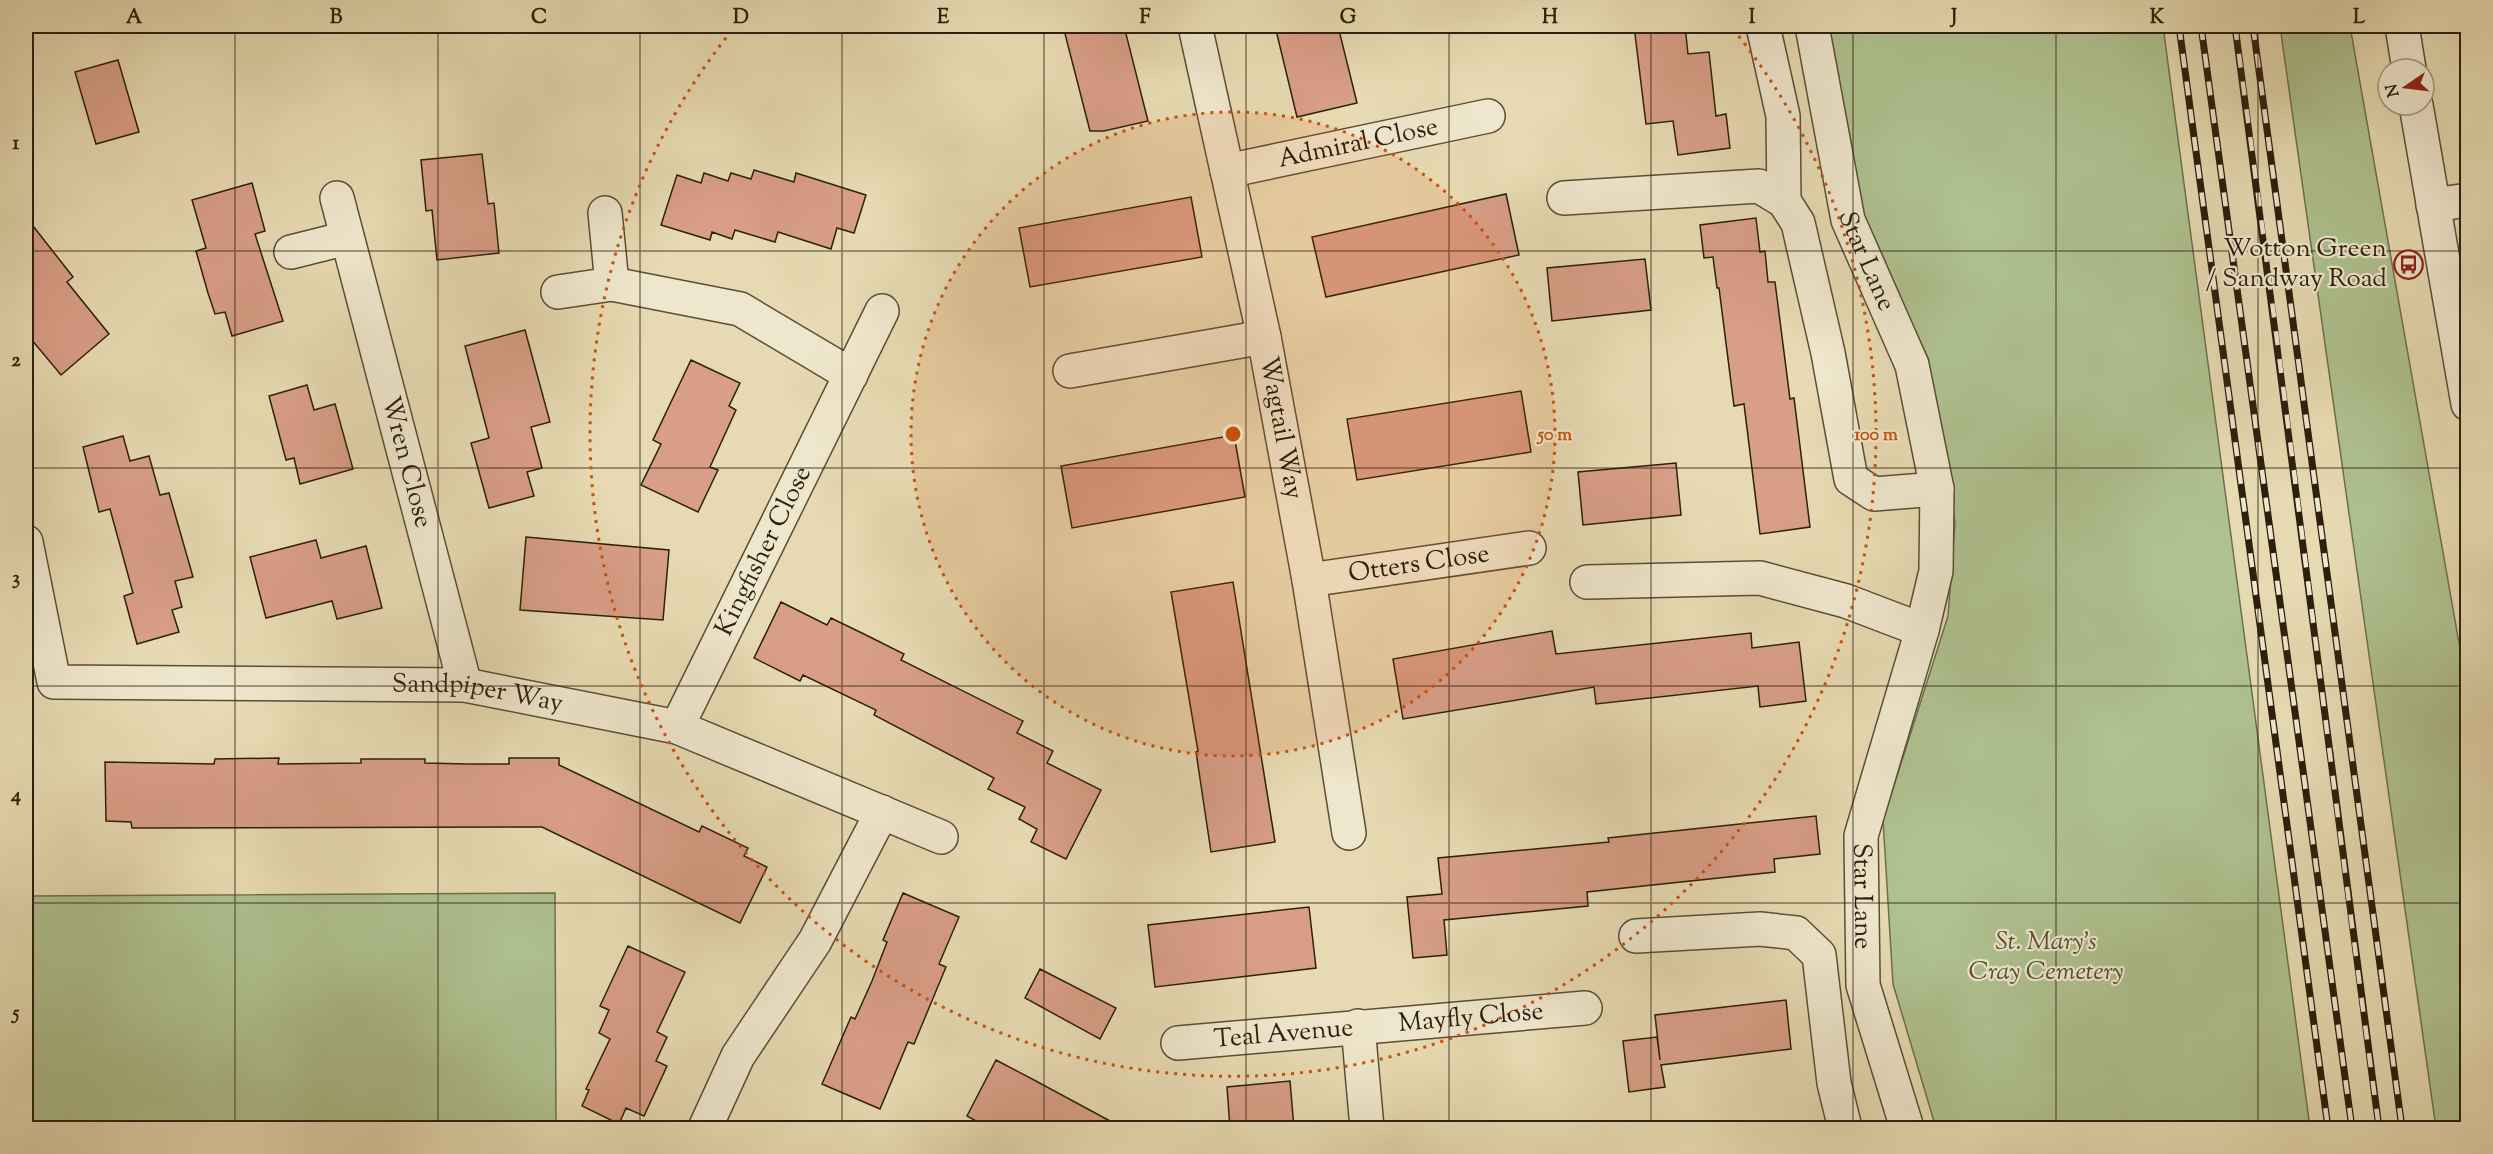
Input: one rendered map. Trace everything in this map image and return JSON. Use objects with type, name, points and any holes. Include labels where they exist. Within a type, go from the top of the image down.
[{"type":"street","name":"Wagtail Way","points":[[1195,26],[1264,337],[1309,580],[1349,834]]},
{"type":"street","name":"Star Lane","points":[[1763,26],[1783,116],[1784,201]]},
{"type":"street","name":"Star Lane","points":[[1812,26],[1848,220],[1912,365],[1937,489],[1936,571],[1922,630],[1861,836],[1863,986],[1907,1128]]},
{"type":"street","points":[[2402,26],[2407,57]]},
{"type":"street","name":"Admiral Close","points":[[1227,171],[1488,116]]},
{"type":"street","points":[[2417,117],[2468,404]]},
{"type":"street","name":"Star Lane","points":[[1564,198],[1759,186],[1784,201],[1798,223],[1828,353],[1851,479],[1874,494],[1937,489]]},
{"type":"street","name":"Wren Close","points":[[336,198],[465,685]]},
{"type":"street","points":[[2433,205],[2468,200]]},
{"type":"street","points":[[605,213],[612,284]]},
{"type":"street","points":[[291,252],[347,238]]},
{"type":"street","points":[[558,292],[612,284],[740,309],[851,375]]},
{"type":"street","name":"Kingfisher Close","points":[[677,727],[882,311]]},
{"type":"street","points":[[1070,371],[1264,337]]},
{"type":"street","name":"Sandpiper Way","points":[[26,542],[40,682],[465,685],[677,727],[941,837]]},
{"type":"street","name":"Otters Close","points":[[1309,580],[1529,548]]},
{"type":"street","points":[[1587,582],[1760,578],[1846,601],[1922,630]]},
{"type":"street","points":[[705,1128],[738,1056],[815,941],[882,812]]},
{"type":"street","name":"Star Lane","points":[[1636,936],[1760,929],[1796,933],[1820,955],[1834,1083],[1845,1128]]},
{"type":"street","name":"Mayfly Close","points":[[1358,1026],[1585,1008]]},
{"type":"street","name":"Teal Avenue","points":[[1178,1042],[1358,1026],[1367,1128]]},
{"type":"green space","name":"St. Mary's Cray Cemetery","points":[[1825,26],[2163,26],[2310,1128],[1936,1128],[1893,984],[1883,820],[1948,616],[1955,522],[1928,358],[1861,217]]},
{"type":"green space","points":[[2280,26],[2350,26],[2467,688],[2467,1128],[2436,1128]]},
{"type":"green space","points":[[555,893],[556,1128],[26,1128],[26,896]]},
{"type":"building","points":[[1063,26],[1124,26],[1148,121],[1104,131],[1090,131]]},
{"type":"building","points":[[1275,26],[1338,26],[1357,103],[1297,117]]},
{"type":"building","points":[[1634,26],[1685,26],[1688,54],[1709,52],[1716,116],[1726,114],[1730,148],[1678,155],[1673,121],[1646,124]]},
{"type":"building","points":[[118,60],[139,132],[96,144],[75,72]]},
{"type":"building","points":[[482,154],[488,204],[494,203],[499,253],[437,260],[432,210],[426,211],[421,160]]},
{"type":"building","points":[[754,170],[794,182],[796,173],[866,195],[854,233],[837,228],[831,249],[778,232],[775,242],[735,230],[732,239],[712,232],[710,240],[661,225],[677,175],[701,183],[704,173],[728,181],[731,173],[751,179]]},
{"type":"building","points":[[252,183],[265,231],[255,234],[283,321],[232,336],[225,312],[215,314],[208,293],[196,251],[206,248],[192,200]]},
{"type":"building","points":[[1506,194],[1519,255],[1326,297],[1312,237]]},
{"type":"building","points":[[1191,197],[1202,257],[1030,287],[1019,228]]},
{"type":"building","points":[[26,217],[73,277],[67,282],[109,334],[61,375],[26,333]]},
{"type":"building","points":[[1756,218],[1760,252],[1765,251],[1768,282],[1775,282],[1790,399],[1794,398],[1810,527],[1760,534],[1744,404],[1734,406],[1719,288],[1717,288],[1713,257],[1704,258],[1700,225]]},
{"type":"building","points":[[1645,259],[1651,310],[1552,321],[1547,268]]},
{"type":"building","points":[[525,330],[550,422],[531,427],[542,468],[527,472],[534,496],[489,508],[471,443],[489,438],[465,346]]},
{"type":"building","points":[[691,360],[740,383],[729,406],[736,410],[710,467],[718,470],[698,512],[641,485],[661,444],[653,440]]},
{"type":"building","points":[[307,385],[314,410],[335,404],[353,469],[300,484],[294,458],[286,460],[269,396]]},
{"type":"building","points":[[1521,391],[1531,452],[1357,480],[1347,419]]},
{"type":"building","points":[[1234,435],[1245,497],[1072,528],[1061,466]]},
{"type":"building","points":[[123,436],[130,461],[149,456],[160,495],[169,493],[193,577],[175,581],[182,607],[172,610],[179,632],[137,644],[124,596],[133,593],[110,509],[99,512],[83,447]]},
{"type":"building","points":[[1676,463],[1681,515],[1583,525],[1578,472]]},
{"type":"building","points":[[526,537],[669,550],[663,620],[520,610]]},
{"type":"building","points":[[316,540],[321,558],[366,546],[382,608],[337,619],[332,601],[266,618],[250,557]]},
{"type":"building","points":[[1233,582],[1275,842],[1211,852],[1196,752],[1198,751],[1171,592]]},
{"type":"building","points":[[781,602],[827,625],[831,618],[868,636],[904,654],[901,660],[1023,721],[1017,733],[1053,751],[1047,763],[1101,790],[1066,859],[1031,842],[1037,829],[1019,819],[1025,807],[988,789],[994,778],[874,715],[876,710],[803,675],[800,681],[754,658]]},
{"type":"building","points":[[1552,631],[1556,654],[1751,633],[1752,648],[1799,642],[1806,701],[1760,707],[1758,686],[1596,704],[1594,687],[1403,719],[1393,659]]},
{"type":"building","points":[[279,758],[278,764],[361,763],[361,759],[425,759],[425,763],[509,764],[509,758],[559,758],[559,765],[699,832],[702,826],[748,848],[744,856],[767,867],[740,923],[542,827],[132,828],[131,822],[106,821],[105,762],[214,764],[215,759]]},
{"type":"building","points":[[1816,816],[1820,854],[1774,859],[1775,872],[1587,892],[1588,906],[1444,920],[1447,955],[1413,958],[1407,897],[1442,894],[1438,858],[1609,842],[1608,838]]},
{"type":"building","points":[[903,893],[959,917],[939,964],[946,967],[914,1044],[908,1042],[880,1109],[822,1084],[851,1017],[855,1019],[872,981],[887,942],[883,940]]},
{"type":"building","points":[[1309,907],[1316,968],[1155,987],[1148,925]]},
{"type":"building","points":[[628,946],[685,972],[657,1032],[667,1037],[656,1061],[667,1066],[644,1116],[626,1108],[619,1124],[582,1106],[589,1090],[586,1089],[610,1039],[599,1033],[609,1010],[600,1006]]},
{"type":"building","points":[[1040,969],[1116,1008],[1100,1039],[1025,998]]},
{"type":"building","points":[[1786,1000],[1791,1049],[1661,1065],[1665,1087],[1629,1092],[1623,1041],[1657,1037],[1660,1060],[1655,1015]]},
{"type":"building","points":[[996,1060],[1123,1128],[991,1128],[985,1126],[967,1116]]},
{"type":"building","points":[[1290,1081],[1294,1128],[1230,1128],[1227,1087]]},
{"type":"railway","points":[[2179,26],[2328,1128]]},
{"type":"railway","points":[[2201,26],[2352,1128]]},
{"type":"railway","points":[[2235,26],[2379,1128]]},
{"type":"railway","points":[[2253,26],[2402,1128]]},
{"type":"place","name":"Wotton Green / Sandway Road","points":[[2408,264]]}]
